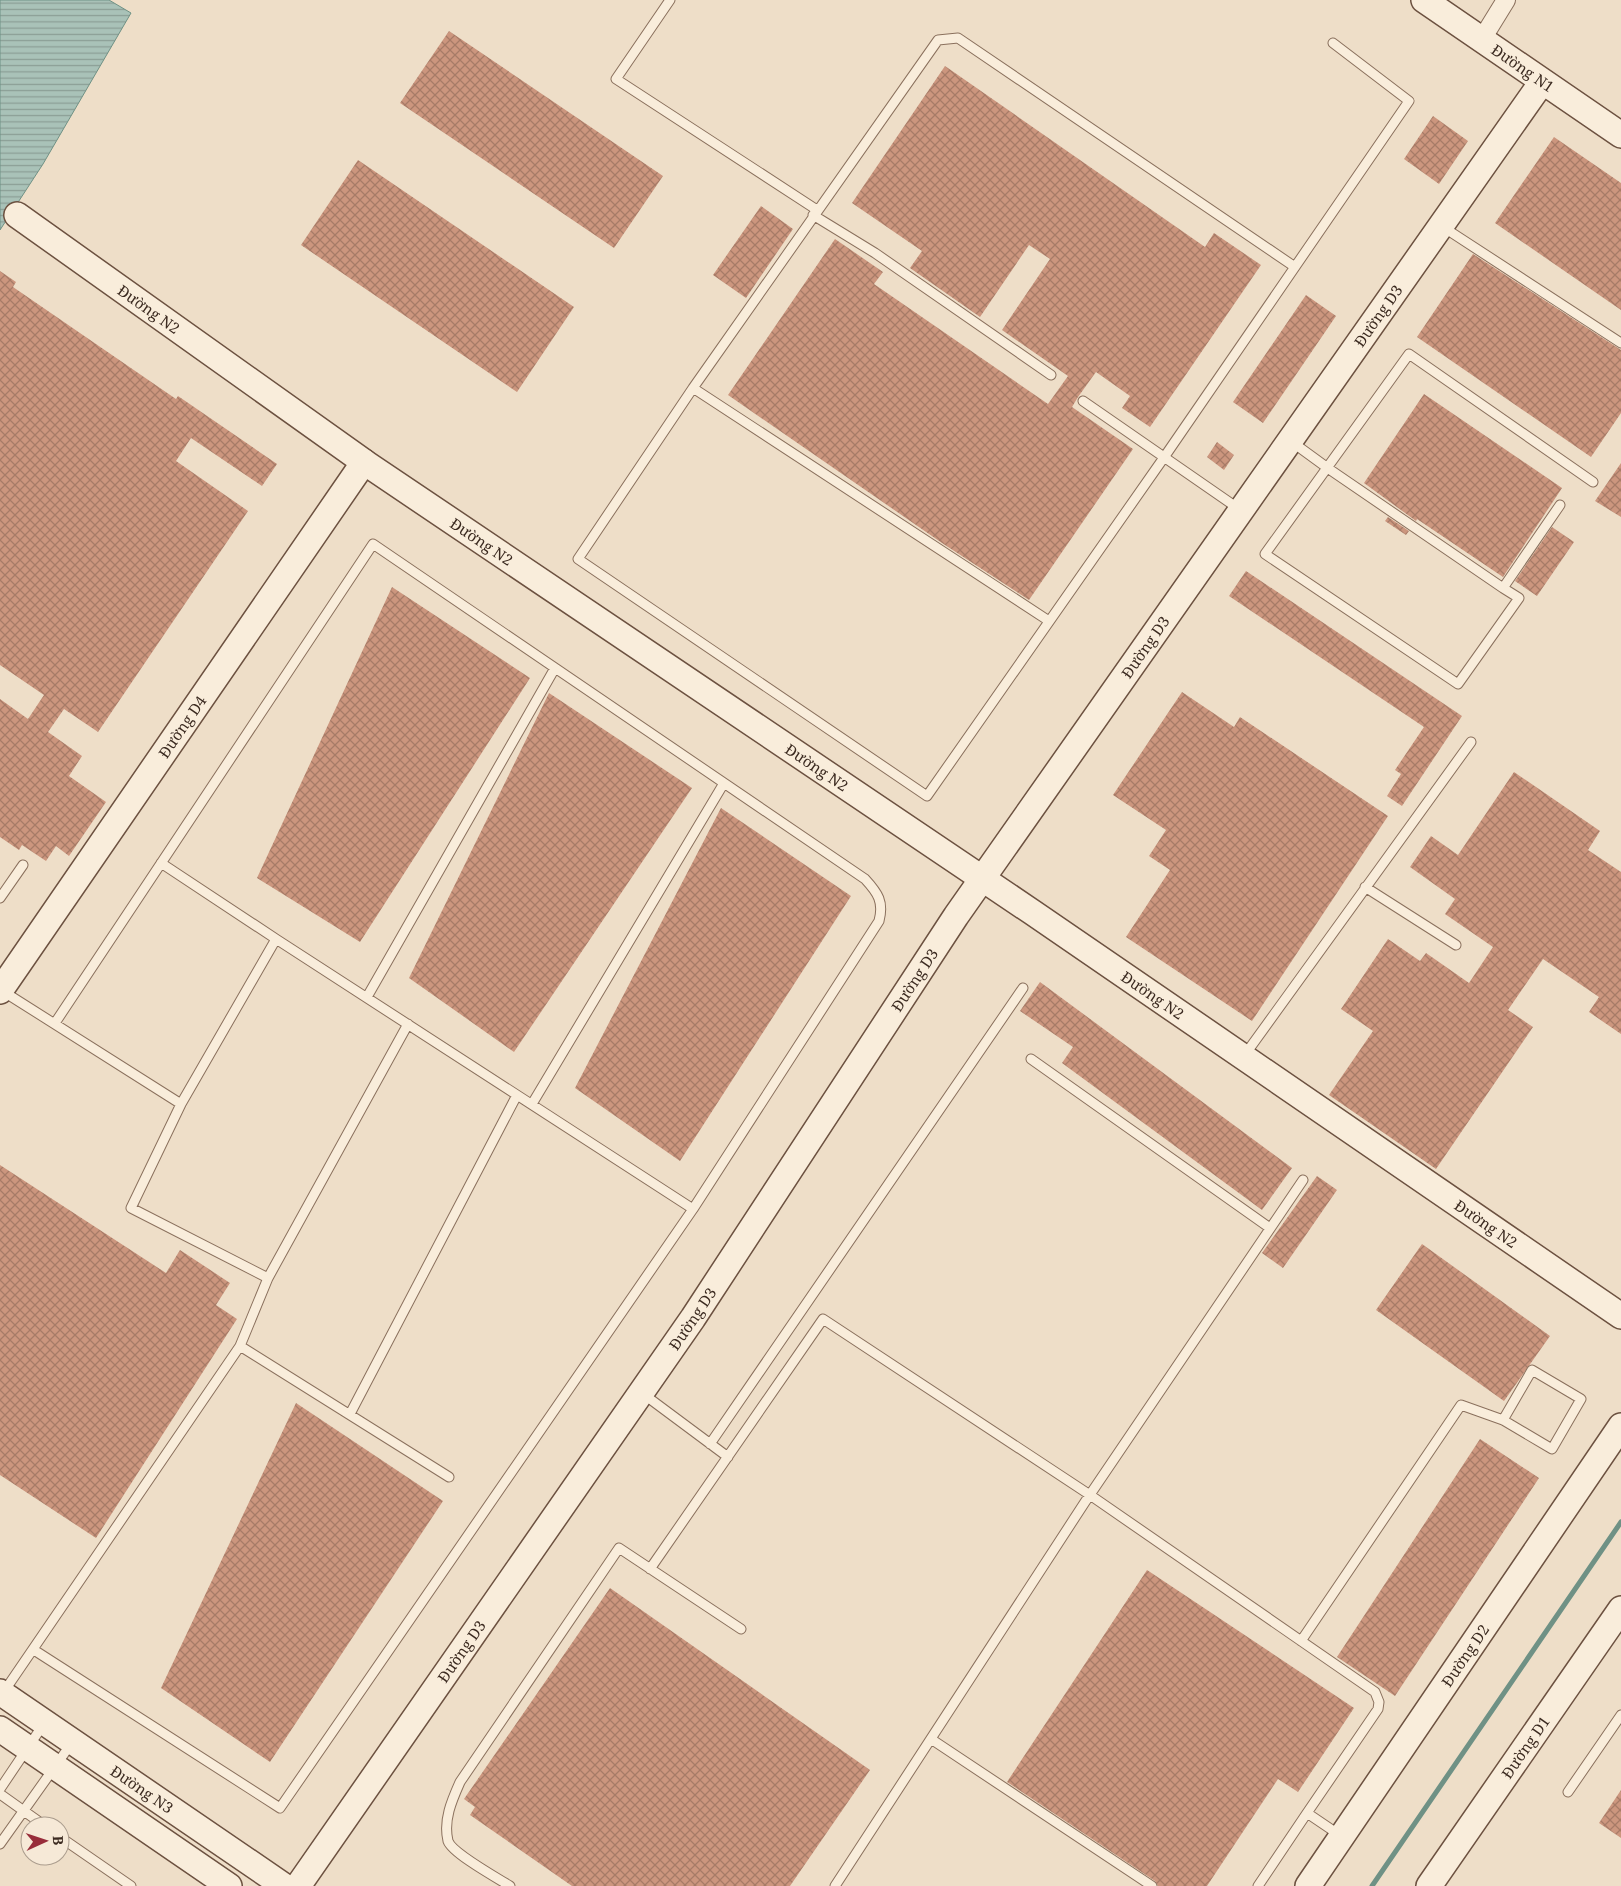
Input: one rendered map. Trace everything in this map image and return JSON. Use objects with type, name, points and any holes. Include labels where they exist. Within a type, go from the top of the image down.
[{"type":"street","name":"Đường N1","points":[[1424,0],[1621,135]]},
{"type":"street","points":[[1482,39],[1506,0]]},
{"type":"street","name":"Đường D3","points":[[298,1886],[693,1318],[982,878],[1289,439],[1542,82]]},
{"type":"street","name":"Đường N2","points":[[17,215],[364,462],[1244,1056],[1621,1316]]},
{"type":"street","name":"Đường D4","points":[[0,990],[364,462]]},
{"type":"street","name":"Đường D2","points":[[1308,1886],[1621,1426]]},
{"type":"street","name":"Đường D1","points":[[1429,1886],[1617,1622]]},
{"type":"street","name":"Đường N3","points":[[1,1694],[45,1722],[284,1886]]},
{"type":"street","name":"Đường N3","points":[[0,1729],[229,1886]]},
{"type":"lane","points":[[670,0],[616,79],[875,253],[1051,375]]},
{"type":"lane","points":[[1295,267],[958,38],[938,40],[693,388],[578,559],[927,796],[1165,456],[1410,101],[1333,43]]},
{"type":"lane","points":[[1440,226],[1621,343]]},
{"type":"lane","points":[[1289,439],[1329,469],[1519,598],[1458,684],[1265,554],[1329,469],[1409,354],[1593,482]]},
{"type":"lane","points":[[693,388],[1049,621]]},
{"type":"lane","points":[[1083,401],[1165,456],[1240,510]]},
{"type":"lane","points":[[1503,588],[1560,505]]},
{"type":"lane","points":[[34,1650],[280,1808],[693,1209],[872,933],[882,911],[881,900],[865,879],[373,544],[55,1023]]},
{"type":"lane","points":[[367,997],[555,668]]},
{"type":"lane","points":[[1244,1056],[1471,742]]},
{"type":"lane","points":[[532,1104],[724,783]]},
{"type":"lane","points":[[161,863],[693,1209]]},
{"type":"lane","points":[[0,898],[23,866]]},
{"type":"lane","points":[[1365,887],[1456,945]]},
{"type":"lane","points":[[268,1278],[131,1208],[181,1104],[276,939]]},
{"type":"lane","points":[[710,1444],[1023,988]]},
{"type":"lane","points":[[0,990],[181,1104]]},
{"type":"lane","points":[[1,1694],[34,1650],[240,1346],[268,1278],[408,1024]]},
{"type":"lane","points":[[1031,1059],[1270,1228]]},
{"type":"lane","points":[[350,1414],[517,1095]]},
{"type":"lane","points":[[835,1886],[1090,1495],[1303,1180]]},
{"type":"lane","points":[[650,1569],[823,1319],[1090,1495],[1375,1692],[1379,1702],[1378,1709],[1258,1886]]},
{"type":"lane","points":[[240,1346],[449,1477]]},
{"type":"lane","points":[[1301,1641],[1461,1405],[1503,1420],[1552,1449],[1581,1399],[1532,1370],[1503,1420]]},
{"type":"lane","points":[[642,1392],[728,1457]]},
{"type":"lane","points":[[510,1886],[456,1851],[448,1842],[448,1809],[460,1782],[619,1548],[742,1629]]},
{"type":"lane","points":[[1568,1792],[1621,1714]]},
{"type":"lane","points":[[0,1789],[45,1722]]},
{"type":"lane","points":[[931,1739],[1152,1886]]},
{"type":"lane","points":[[0,1844],[73,1742]]},
{"type":"lane","points":[[0,1794],[30,1816]]},
{"type":"lane","points":[[1307,1813],[1342,1837]]},
{"type":"lane","points":[[70,1843],[131,1886]]},
{"type":"shaded area","points":[[0,0],[109,0],[131,13],[43,164],[0,230]]},
{"type":"building","points":[[449,31],[663,176],[614,248],[400,103]]},
{"type":"building","points":[[945,66],[1205,247],[1214,233],[1261,265],[1150,427],[1122,408],[1130,396],[1096,372],[1078,397],[1072,407],[1133,449],[1029,600],[942,543],[728,395],[835,239],[883,272],[874,284],[1048,404],[1068,376],[1002,330],[1050,259],[1029,245],[980,317],[910,268],[922,251],[852,203]]},
{"type":"building","points":[[1433,116],[1468,141],[1439,184],[1404,159]]},
{"type":"building","points":[[1554,137],[1621,183],[1621,310],[1495,223]]},
{"type":"building","points":[[358,160],[574,307],[517,392],[301,245]]},
{"type":"building","points":[[761,206],[793,229],[746,298],[713,275]]},
{"type":"building","points":[[1473,254],[1621,350],[1621,413],[1591,457],[1417,337]]},
{"type":"building","points":[[0,271],[16,282],[13,287],[176,399],[178,396],[277,464],[262,486],[191,438],[176,461],[248,511],[98,732],[64,709],[48,732],[82,756],[69,776],[106,802],[69,856],[56,846],[46,861],[22,845],[19,850],[0,837],[0,699],[28,719],[44,695],[0,665]]},
{"type":"building","points":[[1306,295],[1336,316],[1263,423],[1233,402]]},
{"type":"building","points":[[1424,394],[1562,488],[1503,577],[1417,519],[1416,521],[1364,483]]},
{"type":"building","points":[[1217,442],[1234,455],[1224,470],[1207,457]]},
{"type":"building","points":[[1621,463],[1621,517],[1595,501]]},
{"type":"building","points":[[1388,517],[1409,531],[1406,535],[1385,521]]},
{"type":"building","points":[[1552,527],[1574,542],[1537,596],[1515,581]]},
{"type":"building","points":[[1246,571],[1462,716],[1402,806],[1387,796],[1401,774],[1395,770],[1424,727],[1229,596]]},
{"type":"building","points":[[392,587],[530,678],[360,942],[257,878]]},
{"type":"building","points":[[1182,692],[1234,727],[1240,717],[1388,816],[1252,1021],[1126,937],[1170,870],[1149,856],[1166,830],[1113,795]]},
{"type":"building","points":[[549,693],[692,788],[514,1052],[409,978]]},
{"type":"building","points":[[1514,772],[1600,831],[1588,850],[1621,872],[1621,1034],[1589,1012],[1599,997],[1543,959],[1508,1010],[1533,1027],[1436,1169],[1329,1095],[1373,1031],[1341,1009],[1388,939],[1420,961],[1426,953],[1469,983],[1493,947],[1445,914],[1455,899],[1410,867],[1431,836],[1458,855]]},
{"type":"building","points":[[721,808],[851,896],[680,1161],[575,1088]]},
{"type":"building","points":[[1040,982],[1292,1168],[1262,1210],[1062,1063],[1073,1047],[1020,1011]]},
{"type":"building","points":[[0,1165],[166,1273],[180,1250],[230,1283],[216,1305],[237,1319],[96,1538],[0,1475]]},
{"type":"building","points":[[1317,1176],[1337,1190],[1283,1268],[1262,1253]]},
{"type":"building","points":[[1422,1244],[1550,1336],[1504,1401],[1376,1310]]},
{"type":"building","points":[[296,1403],[443,1501],[270,1762],[161,1688]]},
{"type":"building","points":[[1480,1439],[1539,1478],[1395,1696],[1337,1657]]},
{"type":"building","points":[[1147,1570],[1354,1708],[1298,1792],[1278,1779],[1207,1886],[1158,1886],[1155,1881],[1007,1782]]},
{"type":"building","points":[[610,1588],[870,1770],[790,1886],[572,1886],[470,1815],[475,1807],[464,1799]]},
{"type":"building","points":[[1621,1790],[1621,1838],[1599,1823]]},
{"type":"waterway","points":[[1372,1886],[1621,1522]]}]
